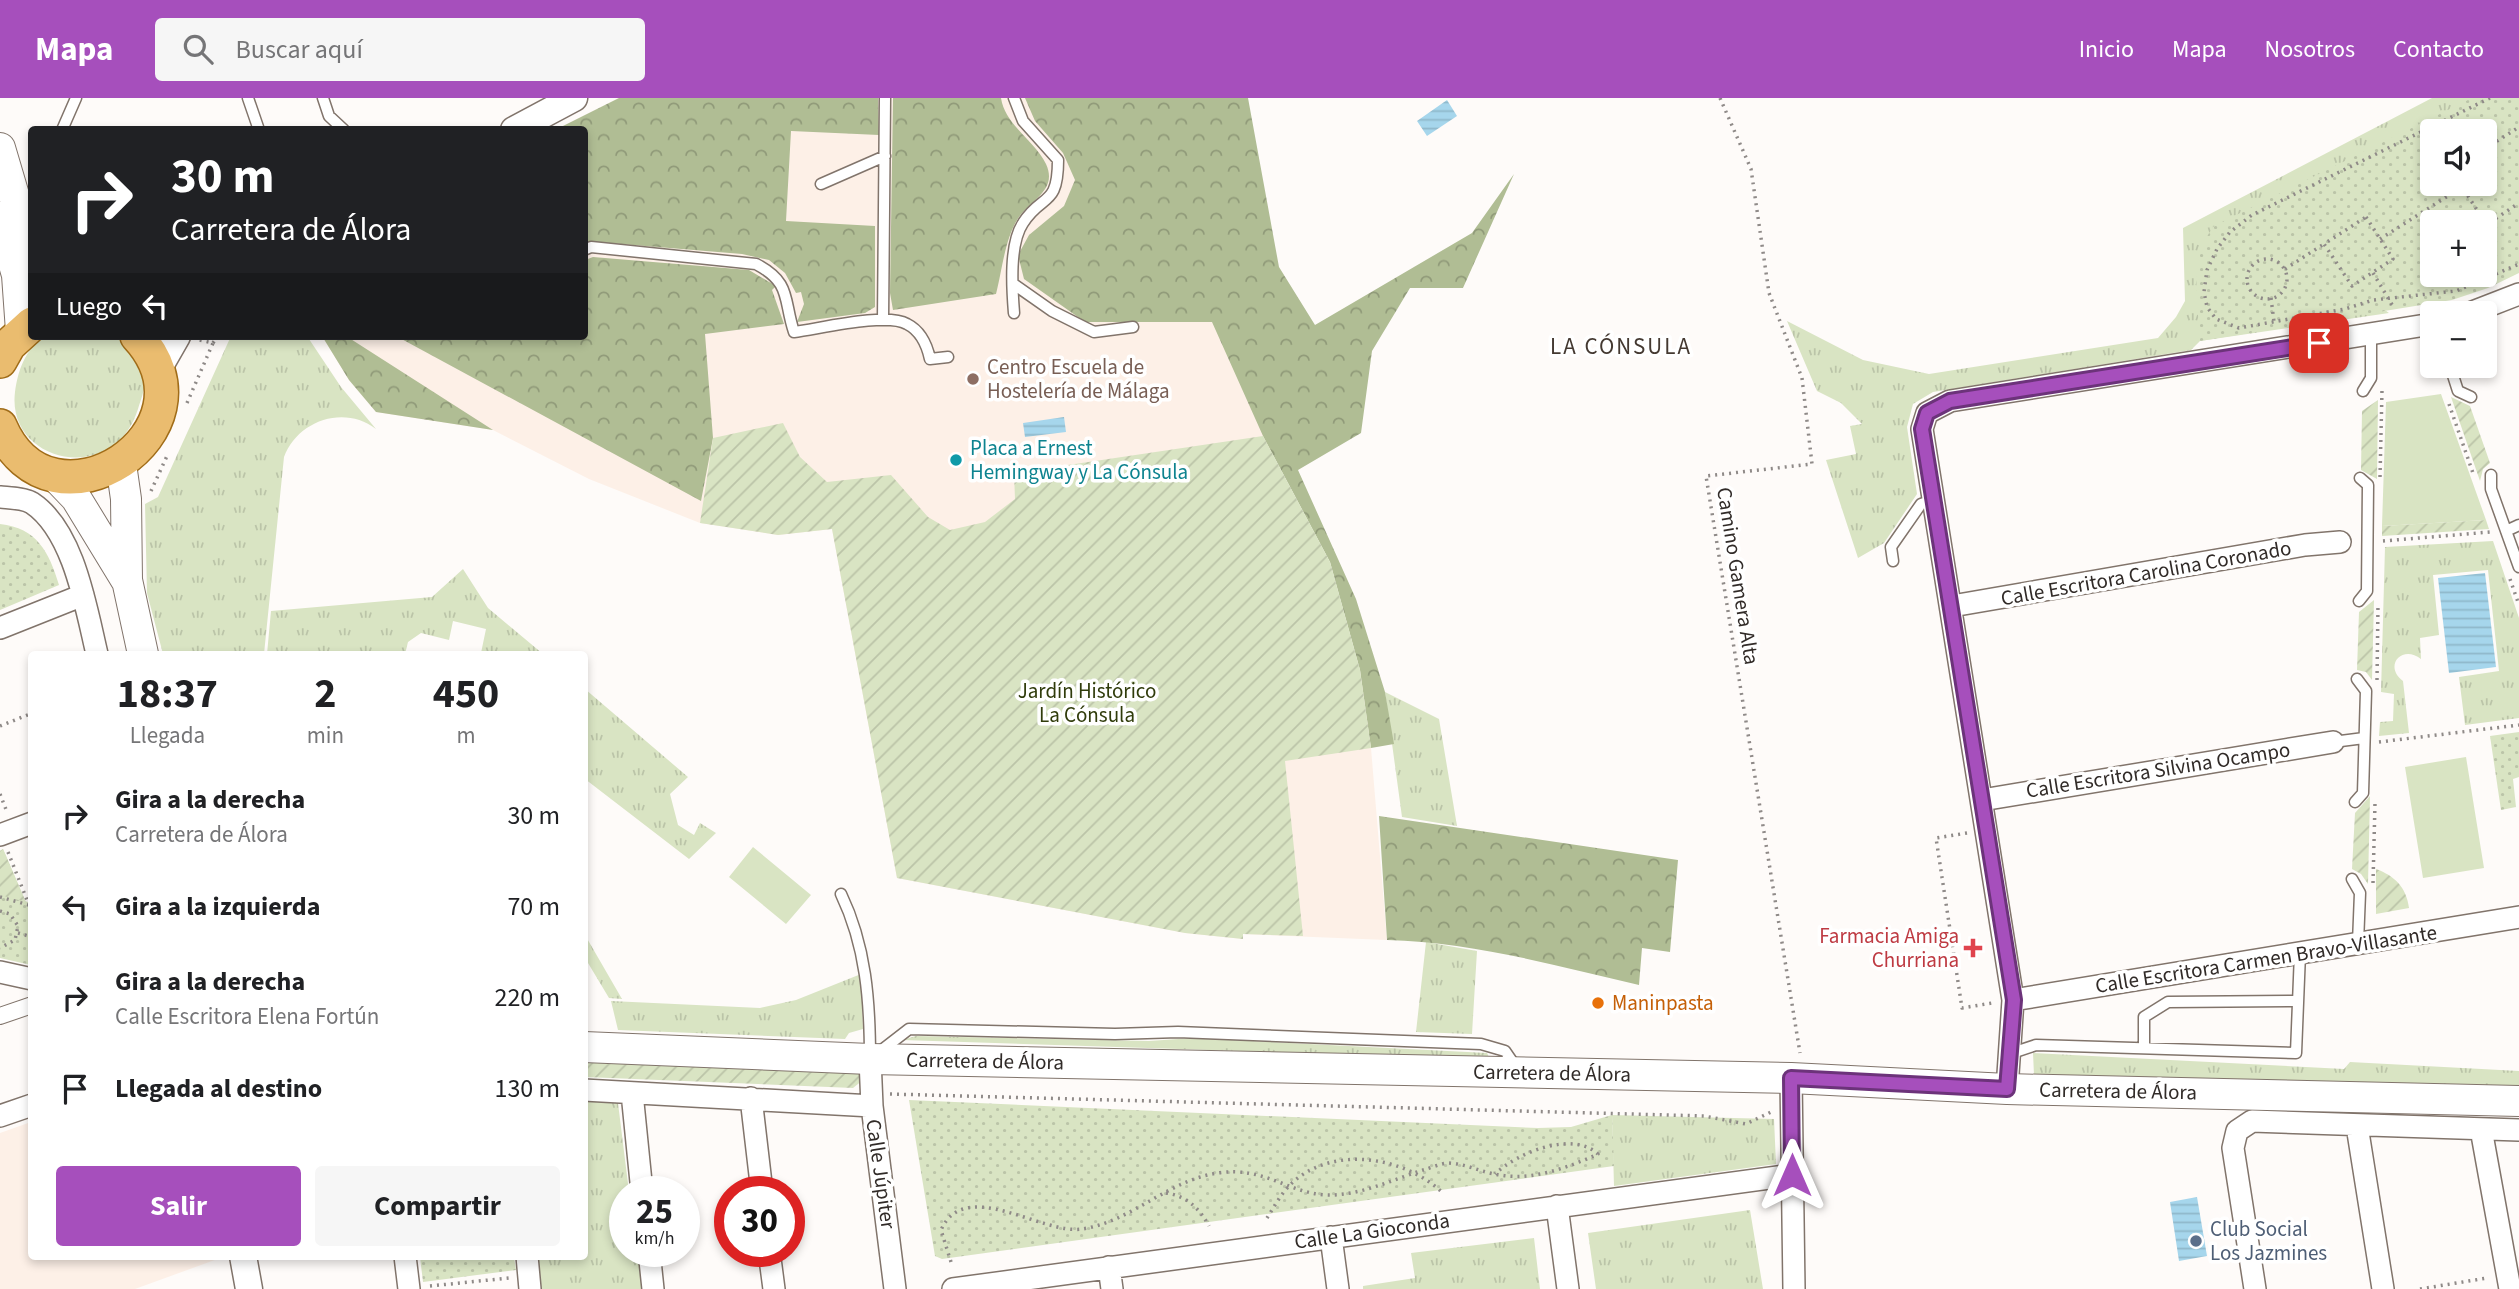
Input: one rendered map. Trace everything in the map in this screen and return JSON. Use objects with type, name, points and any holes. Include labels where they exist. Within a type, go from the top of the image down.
[{"type":"main road","points":[[0,148],[17,189],[28,231]]},
{"type":"main road","points":[[0,218],[17,275],[26,327],[0,360]]},
{"type":"main road","points":[[5,444],[32,465],[53,474],[75,477],[121,464],[141,446],[155,423],[160,397],[157,371],[140,340]]},
{"type":"main road","points":[[121,464],[127,499],[127,580],[142,651]]},
{"type":"main road","points":[[53,474],[76,498],[127,580]]},
{"type":"main road","name":"Carretera de Álora","points":[[588,1047],[870,1059],[1521,1072],[1791,1090],[2007,1089],[2519,1101]]},
{"type":"street","points":[[521,126],[571,99]]},
{"type":"street","points":[[2497,303],[2519,294]]},
{"type":"street","points":[[2007,1089],[2014,1000],[1922,429],[1927,413],[1950,401],[2420,326]]},
{"type":"street","points":[[157,371],[175,340]]},
{"type":"street","points":[[0,497],[30,502],[58,527],[83,595],[96,651]]},
{"type":"street","name":"Calle Escritora Carolina Coronado","points":[[1952,606],[2305,545],[2340,542]]},
{"type":"street","points":[[0,628],[83,595]]},
{"type":"street","name":"Calle Escritora Silvina Ocampo","points":[[1982,800],[2333,742]]},
{"type":"street","points":[[0,835],[28,824]]},
{"type":"street","name":"Calle Escritora Carmen Bravo-Villasante","points":[[2014,1000],[2519,917]]},
{"type":"street","points":[[0,972],[28,978]]},
{"type":"street","points":[[0,1016],[28,1006]]},
{"type":"street","name":"Calle Júpiter","points":[[870,1059],[872,1100],[895,1289]]},
{"type":"street","points":[[588,1090],[751,1098],[872,1100]]},
{"type":"street","points":[[1791,1090],[1794,1289]]},
{"type":"street","points":[[632,1093],[640,1176]]},
{"type":"street","points":[[751,1098],[760,1176]]},
{"type":"street","points":[[0,1116],[28,1106]]},
{"type":"street","points":[[2255,1289],[2233,1147],[2237,1131],[2252,1121],[2519,1130]]},
{"type":"street","points":[[2357,1126],[2383,1289]]},
{"type":"street","points":[[2481,1129],[2508,1282]]},
{"type":"street","name":"Calle La Gioconda","points":[[953,1289],[1792,1175]]},
{"type":"street","points":[[1557,1206],[1568,1289]]},
{"type":"street","points":[[1331,1237],[1338,1289]]},
{"type":"street","points":[[244,1260],[249,1289]]},
{"type":"street","points":[[406,1260],[415,1288]]},
{"type":"street","points":[[651,1267],[653,1289]]},
{"type":"street","points":[[771,1267],[774,1289]]},
{"type":"street","points":[[1109,1267],[1112,1289]]},
{"type":"lane","points":[[64,126],[76,98]]},
{"type":"lane","points":[[248,98],[258,126]]},
{"type":"lane","points":[[323,98],[329,116],[340,126]]},
{"type":"lane","points":[[883,320],[885,98]]},
{"type":"lane","points":[[1014,98],[1023,121],[1058,160],[1058,184],[1046,202],[1023,221],[1012,248],[1014,313]]},
{"type":"lane","points":[[821,184],[885,156]]},
{"type":"lane","points":[[588,248],[756,264],[772,273],[786,291],[794,332],[883,320],[907,323],[926,342],[930,359],[948,357]]},
{"type":"lane","points":[[1015,285],[1052,311],[1094,332],[1133,327]]},
{"type":"lane","points":[[2362,391],[2371,379],[2371,335]]},
{"type":"lane","points":[[2454,378],[2458,391],[2471,397]]},
{"type":"lane","points":[[2491,475],[2491,489],[2519,567]]},
{"type":"lane","points":[[2359,601],[2367,591],[2368,542],[2368,485],[2360,478]]},
{"type":"lane","points":[[1893,561],[1891,547],[1921,505],[1934,500]]},
{"type":"lane","points":[[2506,531],[2519,525]]},
{"type":"lane","points":[[2340,542],[2368,542]]},
{"type":"lane","points":[[2355,802],[2363,793],[2365,691],[2357,679]]},
{"type":"lane","points":[[2333,742],[2364,738]]},
{"type":"lane","points":[[2351,879],[2360,893],[2358,943]]},
{"type":"lane","points":[[841,894],[855,925],[865,972],[870,1059]]},
{"type":"lane","points":[[2009,1055],[2036,1045],[2296,1053],[2300,953]]},
{"type":"lane","points":[[2144,1047],[2144,1017],[2168,1002],[2298,1001]]},
{"type":"path","name":"Camino Gamera Alta","points":[[1720,98],[1751,169],[1769,293],[1802,378],[1812,464],[1706,476],[1801,1050],[1791,1090]]},
{"type":"path","points":[[2490,98],[2252,215],[2230,232],[2207,270],[2204,292],[2207,307],[2216,319],[2227,326],[2239,328],[2389,298],[2456,291],[2519,264]]},
{"type":"path","points":[[2497,141],[2519,127]]},
{"type":"path","points":[[2380,239],[2444,196]]},
{"type":"path","points":[[2497,218],[2519,204]]},
{"type":"path","points":[[2285,270],[2324,244],[2366,217],[2393,259],[2352,286],[2324,244]]},
{"type":"path","points":[[2265,259],[2279,263],[2285,270],[2287,283],[2284,290],[2271,299],[2256,295],[2250,289],[2248,273],[2251,266],[2265,259]]},
{"type":"path","points":[[2373,272],[2389,298],[2400,330]]},
{"type":"path","points":[[2271,299],[2274,322]]},
{"type":"path","points":[[2380,489],[2382,388]]},
{"type":"path","points":[[2368,542],[2506,531]]},
{"type":"path","points":[[2377,689],[2379,595]]},
{"type":"path","points":[[0,726],[28,715]]},
{"type":"path","points":[[2377,729],[2376,743],[2519,725]]},
{"type":"path","points":[[2373,888],[2375,795]]},
{"type":"path","points":[[1987,830],[1936,838],[1962,1008],[2014,1000]]},
{"type":"path","points":[[0,835],[28,898]]},
{"type":"path","points":[[0,898],[28,904]]},
{"type":"path","points":[[0,948],[9,945],[18,933],[15,919],[2,911],[7,899]]},
{"type":"path","points":[[18,933],[28,936]]},
{"type":"path","points":[[872,1100],[1704,1116],[1746,1124],[1791,1090]]},
{"type":"path","points":[[951,1262],[941,1230],[944,1222],[954,1214],[972,1208],[992,1207],[1012,1211],[1034,1223],[1080,1230],[1107,1223],[1188,1180],[1240,1171],[1322,1195],[1344,1195],[1447,1163],[1495,1174],[1521,1175],[1564,1169],[1598,1154],[1591,1148],[1575,1144],[1555,1146],[1526,1153],[1495,1174]]},
{"type":"path","points":[[1267,1218],[1290,1184],[1326,1164],[1347,1160],[1366,1159],[1416,1173],[1444,1194]]},
{"type":"path","points":[[1164,1192],[1179,1195],[1192,1202],[1209,1226]]},
{"type":"path","points":[[415,1288],[529,1274]]},
{"type":"path","points":[[2420,1289],[2508,1282]]},
{"type":"shaded area","points":[[619,98],[1248,98],[1272,454],[1360,670],[1371,748],[1387,940],[1243,934],[1243,939],[1185,933],[897,878],[832,529],[778,535],[700,523],[589,479],[493,430],[376,412],[349,380],[324,340],[588,340],[588,126],[563,126]]},
{"type":"shaded area","points":[[28,1123],[28,1260],[215,1260],[135,1289],[0,1289],[0,1133]]},
{"type":"green space","points":[[619,98],[878,98],[879,135],[791,131],[786,221],[875,226],[875,307],[865,313],[797,322],[804,304],[801,292],[796,293],[785,273],[769,260],[742,254],[588,241],[588,126],[563,126]]},
{"type":"green space","points":[[893,98],[1001,98],[1014,125],[1046,164],[1049,181],[1042,194],[1014,225],[996,294],[893,310],[890,293]]},
{"type":"green space","points":[[1025,98],[1248,98],[1279,267],[1315,325],[1472,233],[1514,174],[1463,288],[1410,288],[1372,351],[1361,433],[1298,470],[1356,599],[1385,692],[1394,744],[1371,748],[1360,670],[1330,562],[1263,436],[1212,322],[1085,322],[1024,279],[1018,255],[1029,235],[1064,206],[1075,180],[1063,153],[1035,121]]},
{"type":"green space","points":[[2432,98],[2481,98],[2439,119],[2420,119],[2420,128],[2251,212],[2389,313],[2200,341],[2191,350],[1933,392],[1913,404],[1907,427],[1917,494],[1884,543],[1858,558],[1826,460],[1856,454],[1850,426],[1862,424],[1841,403],[1817,391],[1787,321],[1863,360],[1929,374],[2158,338],[2176,317],[2185,301],[2183,228]]},
{"type":"green space","points":[[2472,98],[2519,98],[2519,273],[2497,284],[2497,210],[2420,210],[2420,287],[2490,287],[2488,288],[2452,300],[2420,301],[2420,305],[2200,341],[2196,281],[2206,239],[2214,226],[2420,124],[2420,196],[2497,196],[2497,119],[2430,119]]},
{"type":"green space","points":[[593,257],[749,270],[776,286],[772,290],[784,324],[705,334],[713,438],[701,501],[403,340],[588,340],[588,259]]},
{"type":"green space","points":[[39,340],[125,340],[143,372],[144,381],[138,409],[125,434],[107,449],[86,457],[64,456],[44,449],[27,436],[17,416],[15,392],[23,361]]},
{"type":"green space","points":[[229,340],[310,340],[341,387],[376,429],[350,418],[336,417],[310,426],[290,444],[284,457],[264,651],[162,651],[147,593],[145,504],[158,497]]},
{"type":"green space","points":[[324,340],[352,340],[493,430],[376,412],[349,380]]},
{"type":"green space","points":[[2441,394],[2486,520],[2382,526],[2386,402]]},
{"type":"green space","points":[[2451,397],[2470,406],[2490,463],[2483,469],[2480,481]]},
{"type":"green space","points":[[2378,400],[2377,479],[2361,470],[2362,411]]},
{"type":"green space","name":"Jardín Histórico La Cónsula","points":[[783,423],[800,457],[827,482],[891,475],[928,517],[950,530],[985,522],[1015,499],[1014,473],[1263,436],[1330,562],[1360,670],[1371,748],[1285,761],[1303,936],[1243,934],[1243,939],[1185,933],[897,878],[832,529],[778,535],[700,523],[713,438]]},
{"type":"green space","points":[[2486,520],[2489,529],[2382,536],[2382,526]]},
{"type":"green space","points":[[0,524],[23,531],[40,544],[51,562],[59,585],[0,610]]},
{"type":"green space","points":[[2493,541],[2519,618],[2519,718],[2465,725],[2459,677],[2499,671],[2488,570],[2433,575],[2439,635],[2420,638],[2421,659],[2407,654],[2402,655],[2395,663],[2397,675],[2403,681],[2409,733],[2379,736],[2380,722],[2393,721],[2394,694],[2381,692],[2385,547]]},
{"type":"green space","points":[[463,569],[488,608],[539,651],[481,651],[486,629],[453,621],[449,640],[421,633],[408,642],[406,651],[267,651],[271,611],[432,597]]},
{"type":"green space","points":[[2374,600],[2372,680],[2366,672],[2357,670],[2359,612]]},
{"type":"green space","points":[[588,692],[688,777],[670,794],[678,825],[694,835],[700,823],[716,833],[689,859],[588,781]]},
{"type":"green space","points":[[1385,692],[1439,719],[1457,826],[1402,817]]},
{"type":"green space","points":[[2519,732],[2519,777],[2513,779],[2516,807],[2501,810],[2490,736]]},
{"type":"green space","points":[[2466,757],[2484,868],[2423,878],[2405,767]]},
{"type":"green space","points":[[2370,796],[2368,884],[2361,874],[2352,869],[2355,813]]},
{"type":"green space","points":[[1379,816],[1678,860],[1670,952],[1642,948],[1639,985],[1482,950],[1387,940]]},
{"type":"green space","points":[[753,847],[811,895],[786,924],[729,877]]},
{"type":"green space","points":[[3,849],[25,901],[28,902],[28,964],[0,958],[0,851]]},
{"type":"green space","points":[[3,849],[26,902],[0,895],[0,851]]},
{"type":"green space","points":[[2376,869],[2398,883],[2409,908],[2376,914]]},
{"type":"green space","points":[[588,940],[622,999],[609,998],[588,963]]},
{"type":"green space","points":[[1426,942],[1477,951],[1472,1034],[1416,1032]]},
{"type":"green space","points":[[861,974],[863,1029],[849,1033],[845,1039],[618,1030],[611,1001],[760,1008],[796,1000]]},
{"type":"green space","points":[[916,1036],[1149,1041],[1193,1038],[1487,1053],[1490,1059],[902,1040]]},
{"type":"green space","points":[[2033,1053],[2344,1069],[2350,1062],[2519,1071],[2519,1087],[2034,1075]]},
{"type":"green space","points":[[588,1060],[863,1072],[863,1080],[853,1088],[588,1077]]},
{"type":"green space","points":[[909,1100],[1538,1128],[1571,1127],[1612,1115],[1614,1166],[942,1259],[935,1256]]},
{"type":"green space","points":[[588,1101],[618,1103],[627,1176],[609,1176],[609,1267],[639,1267],[642,1289],[540,1289],[536,1260],[588,1260]]},
{"type":"green space","points":[[1612,1115],[1774,1119],[1776,1164],[1614,1186]]},
{"type":"green space","points":[[1750,1210],[1763,1289],[1596,1289],[1588,1233]]},
{"type":"green space","points":[[1534,1238],[1540,1289],[1363,1289],[1363,1286],[1415,1278],[1411,1253]]},
{"type":"green space","points":[[420,1260],[514,1260],[516,1270],[423,1282]]},
{"type":"water","points":[[1447,100],[1457,116],[1427,136],[1417,121]]},
{"type":"water","points":[[1064,417],[1066,432],[1025,437],[1023,423]]},
{"type":"water","points":[[2485,573],[2496,667],[2449,673],[2438,578]]},
{"type":"water","points":[[2197,1197],[2207,1256],[2179,1261],[2170,1202]]},
{"type":"place","name":"Centro Escuela de Hostelería de Málaga","points":[[973,379]]},
{"type":"place","name":"Placa a Ernest Hemingway y La Cónsula","points":[[956,460]]},
{"type":"place","name":"Farmacia Amiga Churriana","points":[[1973,948]]},
{"type":"place","name":"Maninpasta","points":[[1598,1003]]},
{"type":"place","name":"Club Social Los Jazmines","points":[[2196,1241]]},
{"type":"district","name":"LA CÓNSULA","points":[[1621,346]]},
{"type":"route","points":[[1792,1175],[1791,1078],[2007,1089],[2014,1000],[1922,429],[1927,413],[1950,401],[2319,343]]}]
